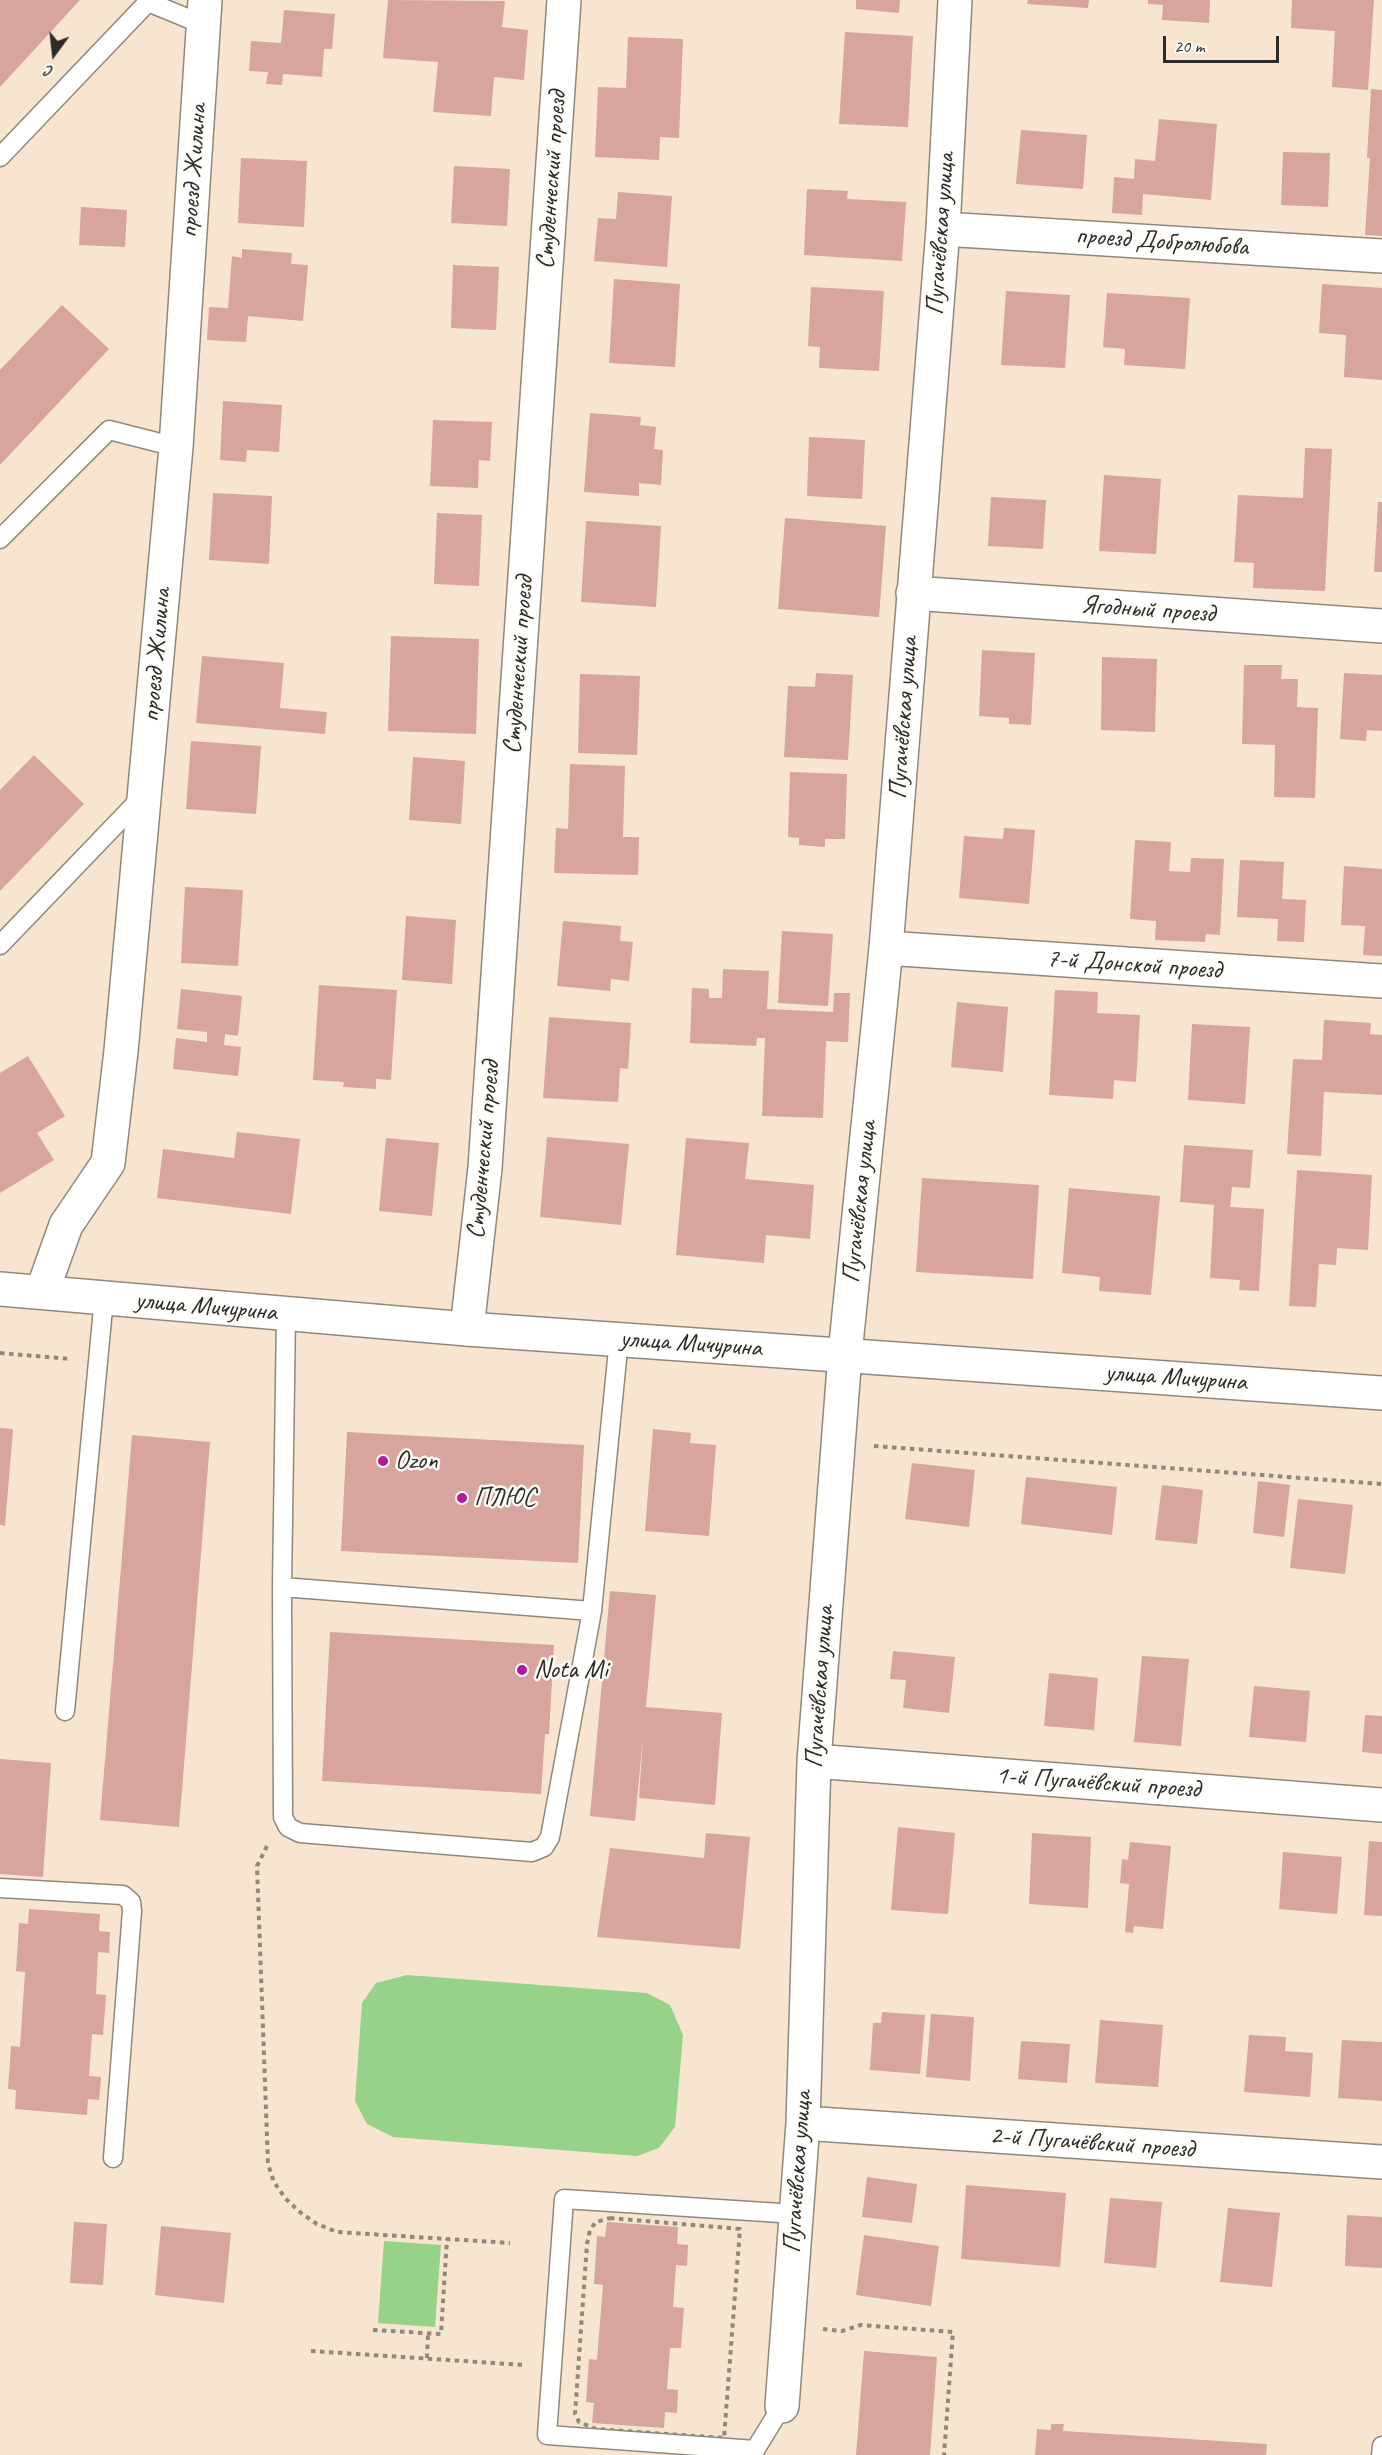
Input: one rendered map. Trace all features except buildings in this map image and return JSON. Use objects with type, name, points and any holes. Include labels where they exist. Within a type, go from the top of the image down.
[{"type":"street","name":"Студенческий проезд","points":[[467,1329],[486,1156],[564,0]]},
{"type":"street","name":"Пугачёвская улица","points":[[782,2406],[803,2123],[814,1761],[845,1354],[886,948],[943,229],[955,0]]},
{"type":"street","name":"проезд Жилина","points":[[42,1293],[66,1225],[108,1163],[176,447],[204,13]]},
{"type":"street","name":"проезд Добролюбова","points":[[943,229],[1382,256]]},
{"type":"street","name":"Ягодный проезд","points":[[913,593],[1382,626]]},
{"type":"street","name":"7-й Донской проезд","points":[[886,948],[1382,981]]},
{"type":"street","name":"улица Мичурина","points":[[0,1289],[467,1329],[1382,1393]]},
{"type":"street","name":"1-й Пугачёвский проезд","points":[[814,1761],[1382,1804]]},
{"type":"street","name":"2-й Пугачёвский проезд","points":[[803,2123],[1382,2162]]},
{"type":"lane","points":[[0,157],[148,2],[204,13]]},
{"type":"lane","points":[[0,539],[109,430],[176,447]]},
{"type":"lane","points":[[0,945],[144,795]]},
{"type":"lane","points":[[65,1711],[104,1298]]},
{"type":"lane","points":[[286,1314],[282,1587],[283,1817],[288,1827],[300,1833],[532,1852],[544,1847],[550,1837],[592,1611],[619,1339]]},
{"type":"lane","points":[[282,1587],[592,1611]]},
{"type":"lane","points":[[0,1887],[123,1894],[131,1902],[114,2158]]},
{"type":"lane","points":[[782,2406],[754,2452],[547,2435],[564,2199],[796,2214]]},
{"type":"lane","points":[[1381,2455],[1382,2446]]},
{"type":"path","points":[[0,1353],[98,1362]]},
{"type":"path","points":[[838,1444],[1382,1484]]},
{"type":"path","points":[[283,1817],[256,1866],[267,2164],[274,2182],[285,2198],[316,2224],[337,2232],[510,2243]]},
{"type":"path","points":[[610,2218],[740,2229],[724,2438],[596,2429],[579,2422],[575,2414],[587,2244],[590,2230],[596,2222],[610,2218]]},
{"type":"path","points":[[373,2330],[441,2334],[447,2239]]},
{"type":"path","points":[[788,2320],[808,2321],[823,2329],[842,2331],[861,2325],[953,2332],[944,2455]]},
{"type":"path","points":[[427,2358],[428,2334]]},
{"type":"path","points":[[311,2351],[552,2367]]},
{"type":"green space","points":[[407,1975],[647,1993],[670,2005],[683,2035],[675,2127],[659,2148],[637,2156],[393,2137],[367,2124],[355,2101],[362,2003],[376,1983]]},
{"type":"green space","points":[[384,2241],[441,2245],[435,2327],[378,2323]]},
{"type":"place","name":"Ozon","points":[[383,1461]]},
{"type":"place","name":"ПЛЮС","points":[[462,1498]]},
{"type":"place","name":"Nota Mi","points":[[522,1670]]}]
